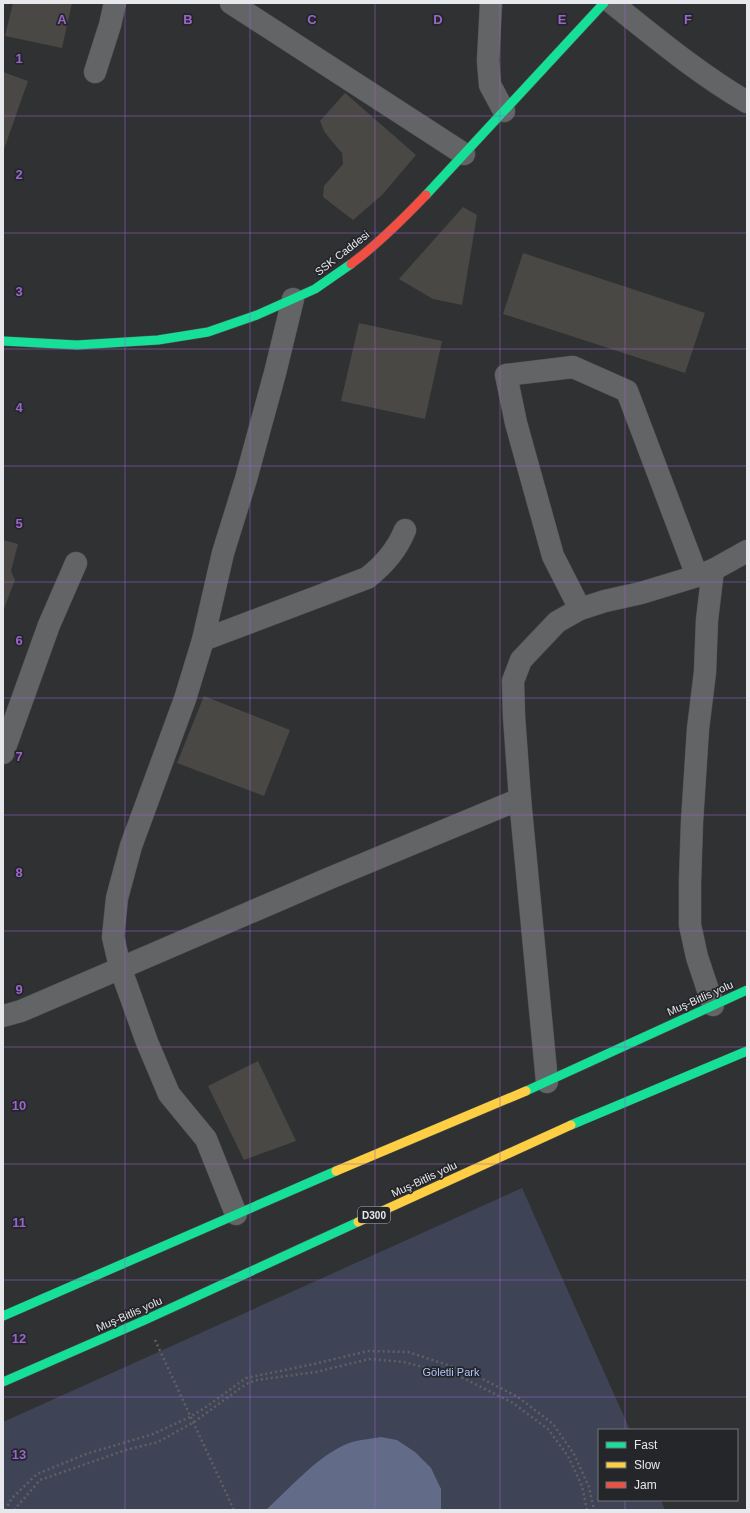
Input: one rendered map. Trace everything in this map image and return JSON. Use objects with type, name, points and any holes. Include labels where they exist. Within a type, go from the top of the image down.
[{"type":"main road","name":"SSK Caddesi","points":[[3,342],[77,345],[158,340],[208,332],[257,315],[315,289],[360,257],[408,214],[604,3]]},
{"type":"main road","name":"Muş-Bitlis yolu","points":[[3,1316],[236,1214],[548,1082],[747,990]]},
{"type":"main road","name":"Muş-Bitlis yolu","points":[[3,1382],[152,1317],[552,1133],[747,1052]]},
{"type":"street","points":[[95,72],[110,25],[115,3]]},
{"type":"street","points":[[231,3],[464,154]]},
{"type":"street","points":[[490,3],[488,61],[490,86],[504,111]]},
{"type":"street","points":[[612,3],[670,50],[715,82],[747,102]]},
{"type":"street","points":[[236,1214],[206,1138],[169,1094],[147,1042],[120,967],[113,937],[117,898],[130,846],[185,699],[203,640],[223,553],[246,478],[275,373],[293,299]]},
{"type":"street","points":[[580,609],[553,556],[516,423],[506,375],[573,367],[627,390],[705,573],[707,620],[705,672],[692,822],[690,925],[697,957],[713,1005]]},
{"type":"street","points":[[203,640],[367,578],[381,568],[400,544],[405,530]]},
{"type":"street","points":[[548,1082],[520,799],[513,681],[521,660],[536,642],[557,622],[580,609],[605,601],[641,593],[705,573],[747,551]]},
{"type":"street","points":[[3,753],[49,625],[76,563]]},
{"type":"street","points":[[3,1016],[21,1011],[120,967],[520,799]]},
{"type":"path","points":[[161,1351],[234,1510]]},
{"type":"path","points":[[5,1510],[12,1498],[37,1474],[86,1454],[154,1434],[190,1417],[246,1378],[368,1351],[408,1352],[469,1372],[518,1397],[553,1424],[574,1454],[589,1487],[594,1510]]},
{"type":"path","points":[[14,1510],[40,1480],[126,1450],[158,1442],[194,1422],[246,1384],[257,1380],[316,1372],[369,1359],[404,1362],[463,1378],[513,1404],[548,1429],[568,1456],[582,1486],[587,1510]]},
{"type":"green space","name":"Göletli Park","points":[[522,1188],[630,1429],[598,1429],[598,1501],[661,1501],[665,1510],[3,1510],[3,1422]]},
{"type":"shaded area","points":[[381,1437],[397,1440],[415,1452],[431,1468],[441,1489],[441,1510],[266,1510],[302,1475],[331,1452],[351,1442]]},
{"type":"building","points":[[13,3],[72,3],[62,48],[5,36]]},
{"type":"building","points":[[3,72],[28,81],[3,152]]},
{"type":"building","points":[[345,93],[416,155],[382,195],[353,220],[323,197],[324,186],[343,164],[342,153],[324,131],[320,121]]},
{"type":"building","points":[[463,207],[477,215],[462,305],[433,299],[399,279]]},
{"type":"building","points":[[523,253],[705,313],[685,373],[503,314]]},
{"type":"building","points":[[359,323],[442,341],[425,419],[341,401]]},
{"type":"building","points":[[3,540],[18,544],[11,571],[15,580],[3,611]]},
{"type":"building","points":[[204,696],[290,730],[264,796],[177,763]]},
{"type":"building","points":[[258,1061],[296,1141],[244,1160],[208,1086]]},
{"type":"traffic: fast","points":[[426,195],[604,3]]},
{"type":"traffic: fast","points":[[3,341],[77,345],[158,340],[208,332],[257,315],[315,289],[351,264]]},
{"type":"traffic: fast","points":[[526,1091],[747,990]]},
{"type":"traffic: fast","points":[[571,1125],[747,1051]]},
{"type":"traffic: fast","points":[[3,1316],[336,1171]]},
{"type":"traffic: fast","points":[[3,1382],[145,1320],[358,1222]]},
{"type":"traffic: slow","points":[[336,1171],[526,1091]]},
{"type":"traffic: slow","points":[[358,1222],[571,1125]]},
{"type":"traffic: jam","points":[[351,264],[390,231],[426,195]]}]
